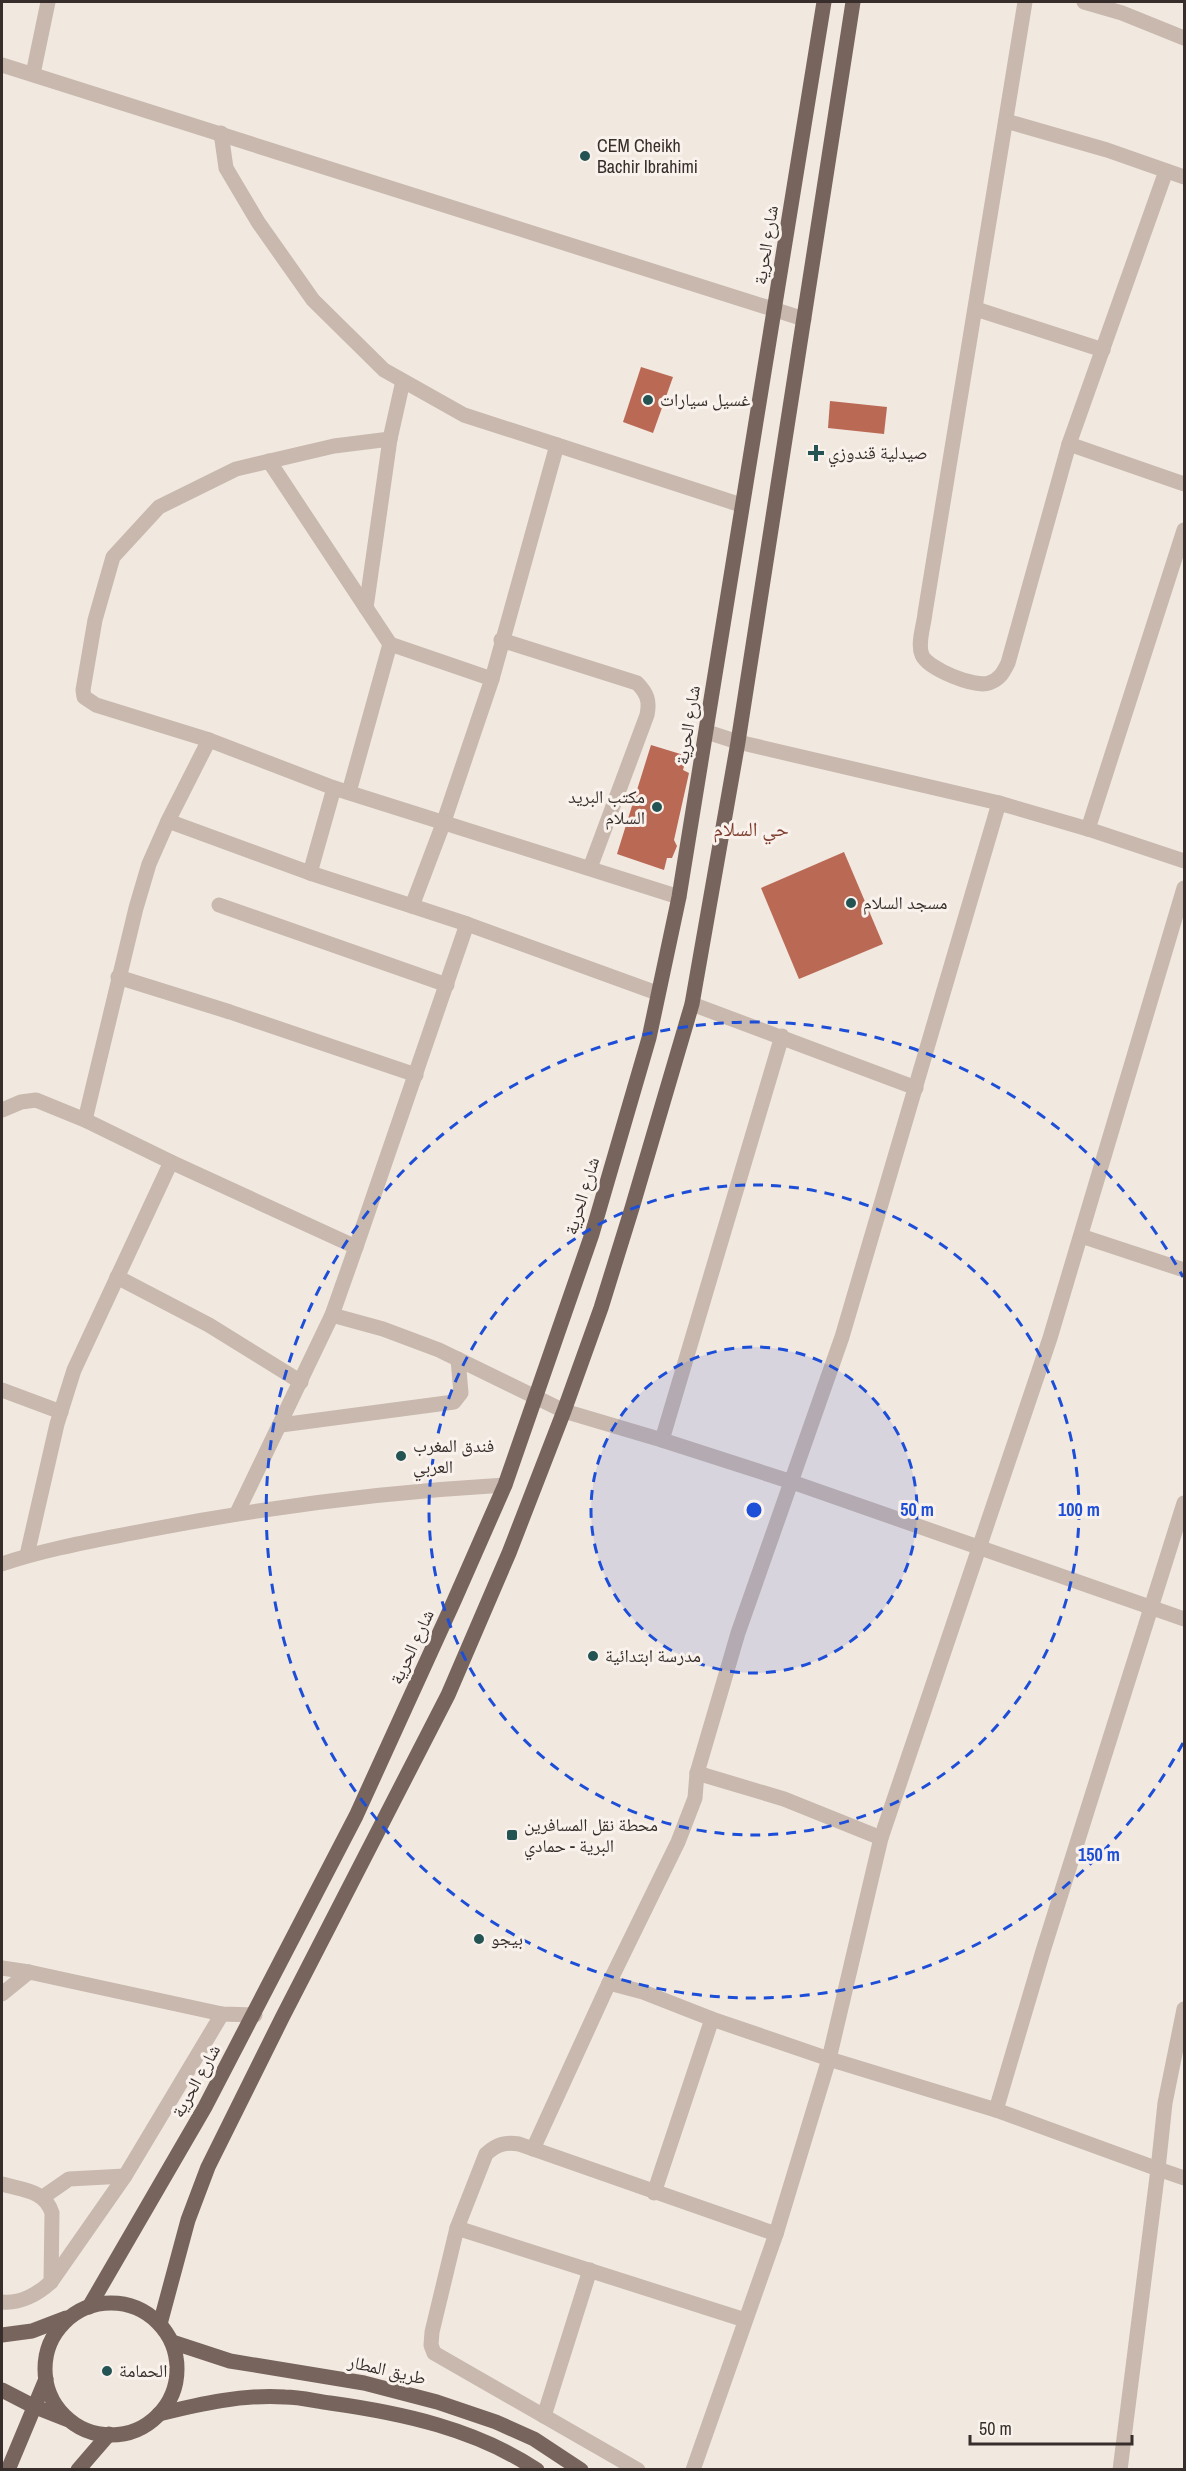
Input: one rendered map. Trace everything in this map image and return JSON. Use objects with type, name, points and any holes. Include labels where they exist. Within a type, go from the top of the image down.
[{"type":"main road","name":"شارع الحرية","points":[[89,2307],[206,2107],[356,1816],[505,1485],[592,1234],[649,1038],[679,897],[824,2]]},
{"type":"main road","points":[[160,2324],[182,2238],[208,2167],[448,1695],[509,1553],[601,1308],[628,1220],[692,1004],[738,742],[853,2]]},
{"type":"main road","points":[[2,2336],[32,2331],[89,2307],[108,2303],[127,2304],[145,2312],[160,2324],[172,2342],[177,2361],[177,2380],[170,2398],[159,2414],[144,2426],[132,2431],[109,2434],[86,2429],[2,2390]]},
{"type":"main road","points":[[72,2316],[59,2328],[46,2361],[46,2379],[51,2396],[60,2410],[72,2421]]},
{"type":"main road","name":"طريق المطار","points":[[172,2342],[230,2361],[364,2383],[437,2402],[496,2422],[534,2439],[581,2469]]},
{"type":"main road","points":[[8,2469],[46,2379]]},
{"type":"main road","points":[[159,2414],[231,2399],[285,2396],[372,2409],[448,2428],[494,2445],[537,2469]]},
{"type":"main road","points":[[78,2469],[109,2434]]},
{"type":"street","points":[[33,74],[48,2]]},
{"type":"street","points":[[1025,2],[925,613],[920,651],[927,664],[969,682],[986,684],[1000,678],[1008,663],[1069,444],[1166,171]]},
{"type":"street","points":[[1084,2],[1112,5],[1185,38]]},
{"type":"street","points":[[2,65],[804,318]]},
{"type":"street","points":[[1006,121],[1107,150],[1185,177]]},
{"type":"street","points":[[221,134],[226,168],[258,222],[313,300],[384,370],[464,415],[741,505]]},
{"type":"street","points":[[976,309],[1103,350]]},
{"type":"street","points":[[366,608],[390,439],[403,381]]},
{"type":"street","points":[[390,439],[334,446],[236,469],[159,507],[113,557],[95,620],[83,690],[84,697],[89,703],[209,740],[341,790],[679,897]]},
{"type":"street","points":[[1069,444],[1185,484]]},
{"type":"street","points":[[412,906],[443,824],[492,680],[501,640],[557,445]]},
{"type":"street","points":[[269,461],[390,644],[492,680]]},
{"type":"street","points":[[1088,829],[1185,530]]},
{"type":"street","points":[[501,640],[637,683],[646,691],[649,707],[644,725],[590,868]]},
{"type":"street","points":[[310,873],[341,790],[390,644]]},
{"type":"street","points":[[707,732],[738,742],[999,803],[1185,861]]},
{"type":"street","points":[[85,1120],[118,978],[149,864],[209,740]]},
{"type":"street","points":[[534,2149],[609,1983],[678,1842],[695,1798],[697,1773],[738,1633],[842,1337],[999,803]]},
{"type":"street","points":[[168,821],[310,873],[467,924],[657,993]]},
{"type":"street","points":[[693,2469],[776,2234],[829,2059],[881,1838],[1050,1338],[1185,888]]},
{"type":"street","points":[[219,905],[447,985]]},
{"type":"street","points":[[237,1513],[332,1314],[467,924]]},
{"type":"street","points":[[118,978],[230,1012],[416,1075]]},
{"type":"street","points":[[692,1004],[916,1088]]},
{"type":"street","points":[[662,1440],[782,1036]]},
{"type":"street","points":[[2,1110],[21,1102],[36,1100],[85,1120],[356,1247]]},
{"type":"street","points":[[27,1555],[61,1412],[74,1370],[171,1162]]},
{"type":"street","points":[[1081,1236],[1185,1270]]},
{"type":"street","points":[[117,1277],[209,1325],[301,1382]]},
{"type":"street","points":[[332,1314],[383,1329],[459,1359],[564,1411],[792,1482],[978,1549],[1185,1619]]},
{"type":"street","points":[[281,1425],[454,1402],[461,1393],[459,1359]]},
{"type":"street","points":[[2,1390],[61,1412]]},
{"type":"street","points":[[2,1564],[27,1555],[237,1513],[423,1489],[505,1485]]},
{"type":"street","points":[[996,2110],[1043,1951],[1185,1503]]},
{"type":"street","points":[[697,1773],[784,1799],[881,1838]]},
{"type":"street","points":[[2,1968],[222,2014],[255,2015]]},
{"type":"street","points":[[2,1994],[29,1972]]},
{"type":"street","points":[[609,1983],[643,1992],[712,2019],[829,2059],[996,2110],[1185,2178]]},
{"type":"street","points":[[1120,2469],[1165,2103],[1185,2009]]},
{"type":"street","points":[[2,2302],[30,2296],[51,2282],[125,2176],[222,2014]]},
{"type":"street","points":[[654,2193],[712,2019]]},
{"type":"street","points":[[638,2469],[434,2353],[432,2332],[457,2228],[486,2154],[494,2146],[507,2142],[534,2149],[776,2234]]},
{"type":"street","points":[[43,2197],[69,2179],[125,2176]]},
{"type":"street","points":[[2,2184],[37,2193],[49,2204],[52,2213],[51,2282]]},
{"type":"street","points":[[457,2228],[745,2320]]},
{"type":"street","points":[[544,2416],[590,2270]]},
{"type":"building","name":"غسيل سيارات","points":[[641,367],[673,377],[653,433],[623,422]]},
{"type":"building","points":[[830,401],[887,407],[884,434],[828,428]]},
{"type":"building","name":"مكتب البريد السلام","points":[[651,745],[687,756],[683,770],[689,773],[674,840],[677,846],[672,858],[667,858],[664,870],[617,854]]},
{"type":"building","points":[[844,852],[883,944],[799,979],[761,888]]},
{"type":"place","name":"CEM Cheikh Bachir Ibrahimi","points":[[585,156]]},
{"type":"place","name":"غسيل سيارات","points":[[648,400]]},
{"type":"place","name":"صيدلية قندوزي","points":[[816,453]]},
{"type":"place","name":"مكتب البريد السلام","points":[[657,807]]},
{"type":"place","name":"مسجد السلام","points":[[851,903]]},
{"type":"place","name":"فندق المغرب العربي","points":[[401,1456]]},
{"type":"place","name":"مدرسة ابتدائية","points":[[593,1656]]},
{"type":"place","name":"محطة نقل المسافرين البرية - حمادي","points":[[512,1835]]},
{"type":"place","name":"بيجو","points":[[479,1939]]},
{"type":"place","name":"الحمامة","points":[[107,2371]]},
{"type":"district","name":"حي السلام","points":[[751,829]]}]
